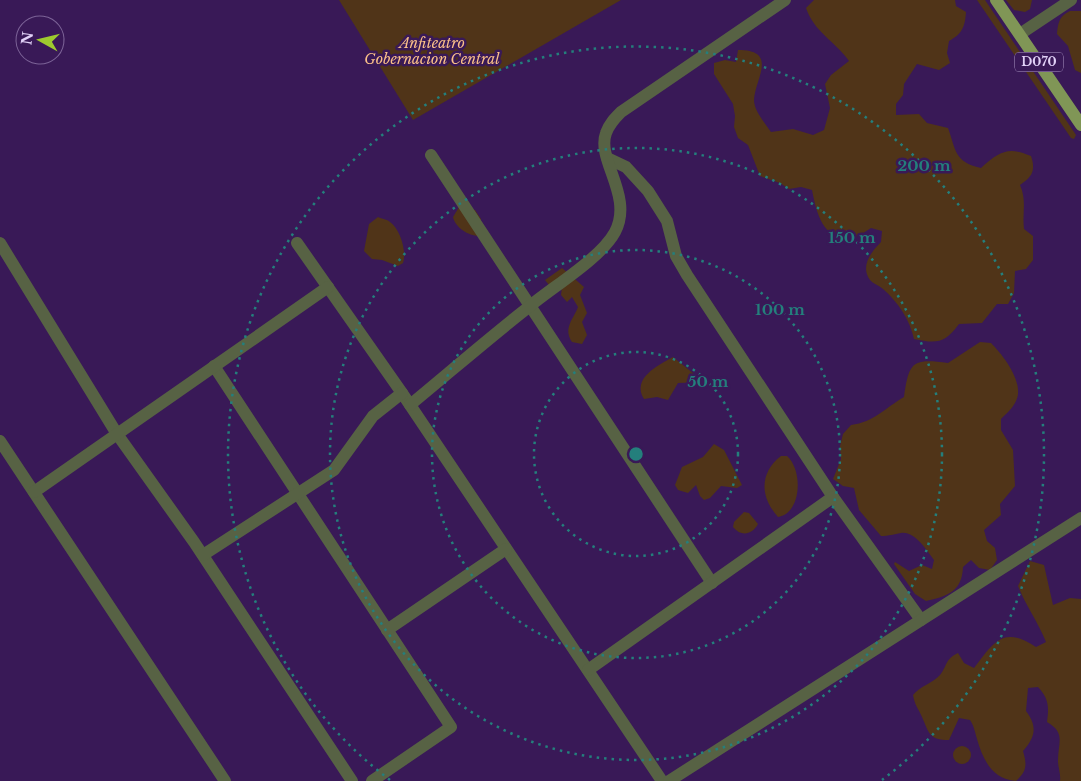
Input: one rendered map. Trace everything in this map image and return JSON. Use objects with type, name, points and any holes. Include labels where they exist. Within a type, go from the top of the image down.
[{"type":"main road","name":"D070","points":[[996,0],[1081,125]]},
{"type":"street","points":[[410,405],[530,306],[603,249],[616,231],[620,215],[620,197],[604,146],[605,134],[621,112],[785,0]]},
{"type":"street","points":[[1020,34],[1071,0]]},
{"type":"street","points":[[431,155],[712,583]]},
{"type":"street","points":[[607,158],[626,167],[648,191],[668,221],[676,256],[687,275],[833,496],[921,620]]},
{"type":"street","points":[[0,243],[117,434],[203,555],[352,781]]},
{"type":"street","points":[[297,243],[402,393],[662,781]]},
{"type":"street","points":[[34,492],[328,287]]},
{"type":"street","points":[[214,366],[451,727],[372,781]]},
{"type":"street","points":[[203,555],[334,470],[373,416],[402,393]]},
{"type":"street","points":[[0,441],[225,781]]},
{"type":"street","points":[[588,670],[833,496]]},
{"type":"street","points":[[669,781],[1081,518]]},
{"type":"street","points":[[387,630],[506,549]]},
{"type":"green space","name":"Anfiteatro Gobernacion Central","points":[[339,0],[621,0],[413,120]]},
{"type":"green space","points":[[814,0],[955,0],[956,6],[966,12],[962,30],[949,41],[947,53],[950,63],[939,70],[917,64],[904,84],[903,95],[896,104],[896,115],[919,114],[927,123],[948,128],[957,154],[961,159],[981,168],[1004,152],[1016,151],[1031,156],[1032,173],[1020,185],[1024,202],[1024,229],[1033,236],[1033,260],[1026,269],[1015,271],[1014,293],[1008,304],[997,304],[982,323],[959,324],[949,335],[940,340],[914,339],[910,325],[894,300],[871,281],[867,275],[866,264],[881,242],[882,231],[871,228],[851,241],[833,235],[827,230],[819,216],[812,190],[801,187],[789,189],[780,183],[760,176],[748,145],[738,138],[734,127],[733,104],[714,74],[714,63],[725,60],[736,62],[738,50],[750,51],[758,55],[761,60],[762,67],[755,92],[754,104],[760,117],[771,132],[793,129],[813,135],[824,130],[830,108],[825,84],[831,75],[849,61],[814,24],[806,8]]},
{"type":"green space","points":[[977,0],[985,0],[1076,135],[1074,139],[1071,138]]},
{"type":"green space","points":[[1006,0],[1032,0],[1030,9],[1025,12],[1014,10]]},
{"type":"green space","points":[[1070,11],[1081,11],[1081,73],[1075,70],[1068,46],[1057,34],[1060,20],[1063,15]]},
{"type":"green space","points":[[459,207],[475,210],[481,219],[479,236],[466,233],[456,224],[453,217]]},
{"type":"green space","points":[[378,217],[394,225],[400,235],[404,258],[403,263],[398,266],[382,260],[372,259],[364,251],[369,224]]},
{"type":"green space","points":[[562,268],[584,287],[580,295],[587,313],[582,322],[587,335],[582,344],[572,342],[568,332],[578,307],[572,297],[567,302],[561,295],[562,287],[549,285],[545,280]]},
{"type":"green space","points":[[980,342],[991,343],[996,348],[1007,362],[1018,386],[1016,401],[1001,419],[1001,430],[1013,450],[1015,486],[1000,504],[1001,515],[984,530],[987,541],[995,548],[997,560],[990,570],[979,568],[971,560],[963,567],[960,581],[953,591],[942,597],[926,601],[915,594],[894,564],[895,562],[909,571],[922,565],[932,569],[934,560],[928,552],[916,538],[906,533],[881,536],[859,510],[854,488],[843,486],[833,479],[841,459],[840,446],[843,434],[851,425],[873,418],[904,397],[908,376],[914,365],[927,361],[948,363]]},
{"type":"green space","points":[[673,357],[704,382],[678,383],[668,400],[657,397],[644,399],[641,385],[648,373]]},
{"type":"green space","points":[[714,444],[724,450],[742,485],[737,488],[721,486],[710,498],[704,500],[700,496],[696,485],[688,493],[678,490],[675,485],[682,467],[703,457]]},
{"type":"green space","points":[[781,456],[787,456],[792,462],[798,480],[798,490],[792,508],[786,514],[778,517],[768,501],[764,485],[769,470]]},
{"type":"green space","points":[[744,512],[749,513],[758,524],[753,531],[746,533],[739,532],[733,527],[734,522]]},
{"type":"green space","points":[[1030,561],[1044,565],[1053,605],[1070,598],[1081,599],[1081,781],[1060,781],[1058,761],[1059,734],[1047,722],[1047,703],[1038,687],[1028,688],[1026,711],[1032,722],[1034,732],[1023,751],[1025,760],[1024,771],[1016,781],[1001,777],[990,767],[979,747],[970,720],[959,718],[949,740],[934,737],[928,731],[913,695],[937,678],[948,660],[958,653],[964,663],[974,668],[988,650],[1001,639],[1016,637],[1036,647],[1046,642],[1018,586]]},
{"type":"green space","points":[[962,746],[968,749],[971,755],[968,761],[962,764],[956,761],[953,755],[956,749]]}]
